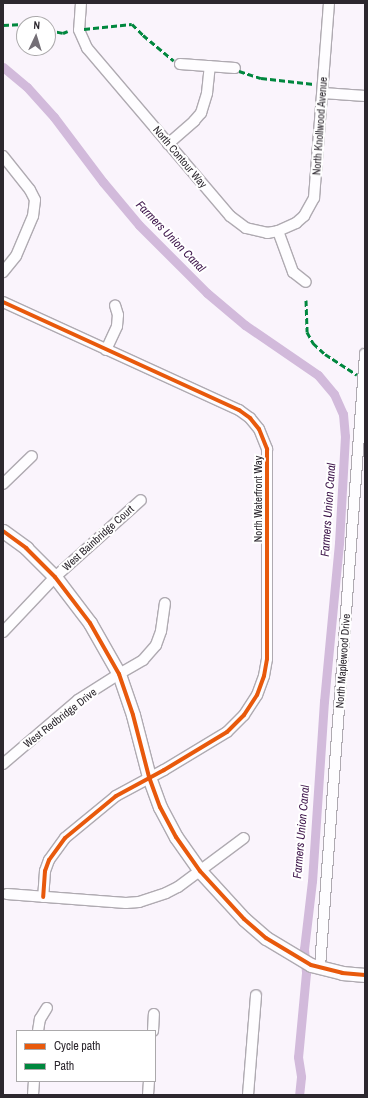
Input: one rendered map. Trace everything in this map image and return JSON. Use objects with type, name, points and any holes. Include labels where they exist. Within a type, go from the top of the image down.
[{"type":"street","name":"North Contour Way","points":[[81,3],[79,30],[87,48],[168,144],[237,223],[256,232],[267,233],[278,231]]},
{"type":"street","name":"North Knollwood Avenue","points":[[278,231],[296,223],[304,216],[314,198],[329,3]]},
{"type":"street","points":[[180,64],[235,68]]},
{"type":"street","points":[[168,144],[201,113],[207,93],[210,66]]},
{"type":"street","points":[[323,93],[365,96]]},
{"type":"street","points":[[3,156],[30,190],[35,200],[33,216],[18,249],[3,272]]},
{"type":"street","points":[[278,231],[293,272],[306,282]]},
{"type":"street","name":"North Waterfront Way","points":[[3,302],[239,410],[250,418],[259,429],[267,449],[267,658],[264,676],[257,695],[244,715],[226,732],[116,796],[65,838],[54,850],[45,871],[43,897]]},
{"type":"street","points":[[106,350],[117,326],[118,315],[115,305]]},
{"type":"street","name":"North Maplewood Drive","points":[[315,966],[365,354]]},
{"type":"street","points":[[3,484],[32,456]]},
{"type":"street","name":"West Bainbridge Court","points":[[3,632],[55,577],[141,500]]},
{"type":"street","points":[[3,531],[26,548],[55,577],[90,622],[118,674],[133,715],[149,778],[167,819],[200,871],[254,928],[266,938],[298,958],[315,966],[342,973],[365,975]]},
{"type":"street","name":"West Redbridge Drive","points":[[3,764],[78,700],[143,660],[156,645],[161,631],[165,603]]},
{"type":"street","points":[[8,894],[126,903],[139,902],[166,893],[200,871],[244,838]]},
{"type":"street","points":[[248,1095],[256,995]]},
{"type":"street","points":[[38,1030],[40,1019],[46,1008]]},
{"type":"street","points":[[153,1030],[154,1014]]},
{"type":"street","points":[[33,1095],[34,1082]]},
{"type":"street","points":[[148,1095],[149,1082]]},
{"type":"waterway","name":"Farmers Union Canal","points":[[3,67],[27,87],[54,117],[103,182],[139,225],[207,293],[245,325],[318,375],[334,394],[343,414],[345,436],[339,543],[324,701],[312,881],[304,949],[306,973],[298,1057],[301,1077],[299,1095]]},
{"type":"marked path","points":[[3,25],[16,24]]},
{"type":"marked path","points":[[84,29],[132,24],[174,61]]},
{"type":"marked path","points":[[56,32],[63,33],[68,31]]},
{"type":"marked path","points":[[239,71],[261,78],[314,84]]},
{"type":"marked path","points":[[306,300],[307,332],[313,343],[325,354],[357,375]]},
{"type":"cycle path","points":[[3,302],[239,410],[250,418],[259,429],[267,449],[267,659],[264,676],[257,695],[244,715],[227,732],[164,770],[116,796],[65,838],[49,860],[45,871],[43,897]]},
{"type":"cycle path","points":[[3,531],[26,548],[55,577],[90,623],[119,674],[133,715],[149,777],[160,807],[176,837],[200,871],[244,919],[266,938],[311,965],[342,973],[365,975]]}]
